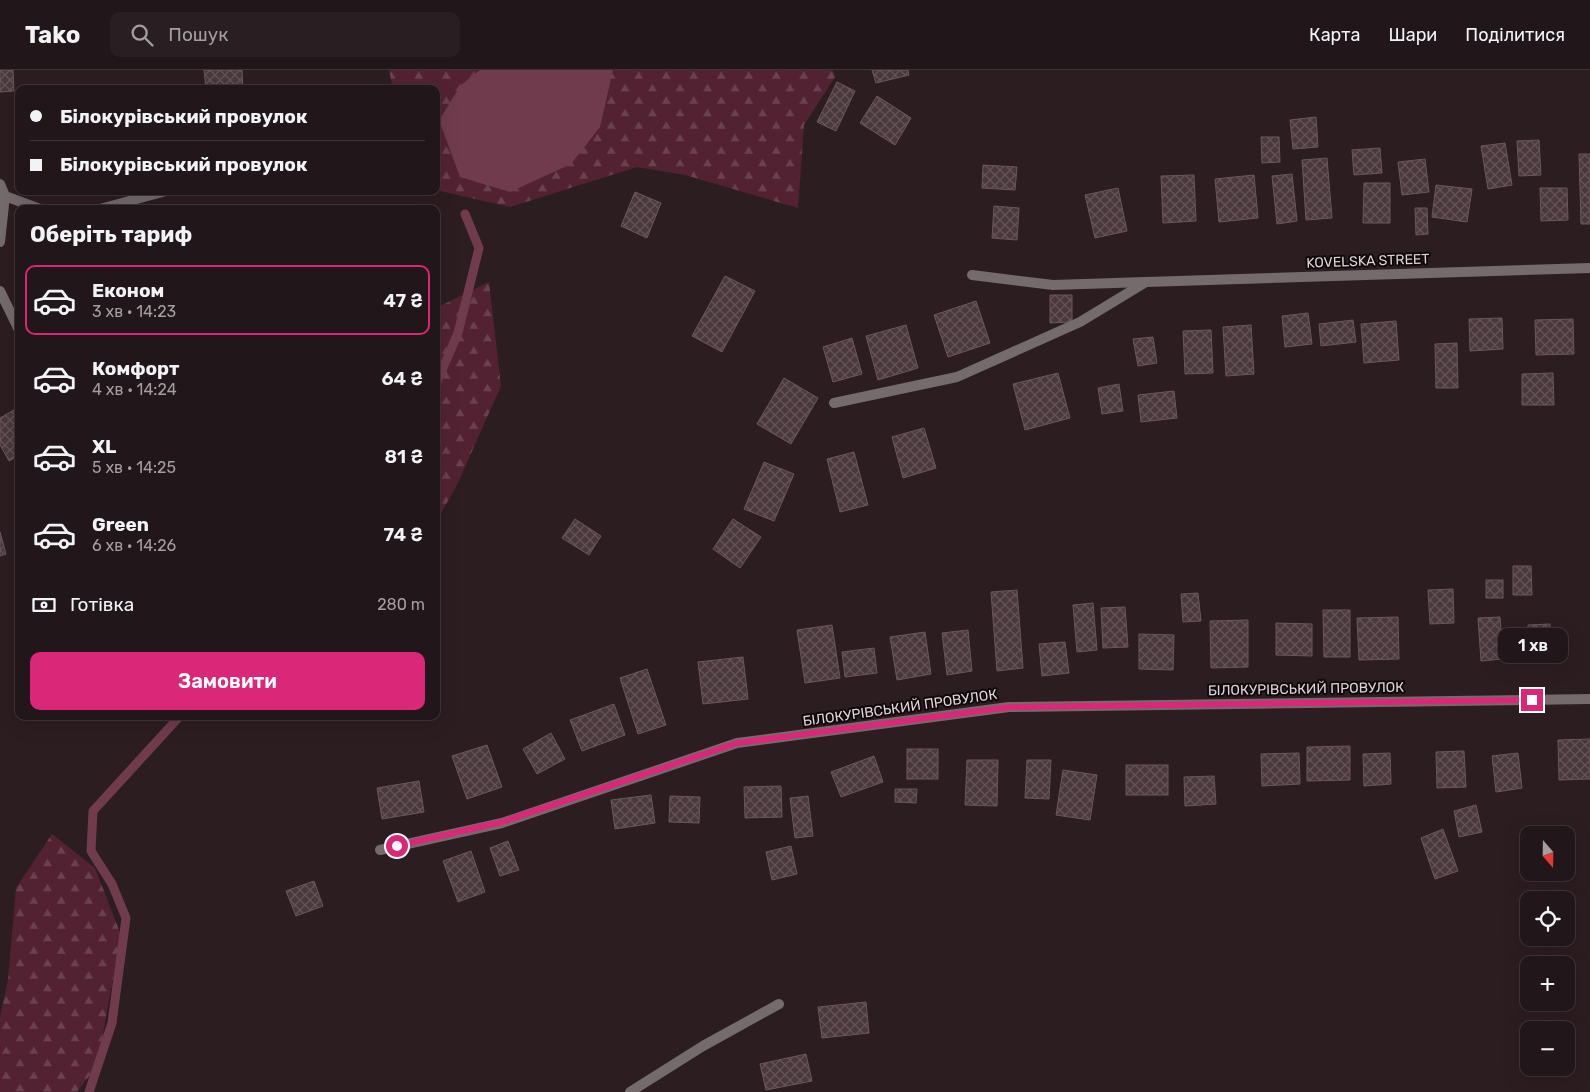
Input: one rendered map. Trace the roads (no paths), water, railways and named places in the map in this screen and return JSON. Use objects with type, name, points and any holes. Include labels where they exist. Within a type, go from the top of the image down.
[{"type":"street","points":[[0,184],[5,196],[0,242]]},
{"type":"street","points":[[115,205],[151,195]]},
{"type":"street","points":[[5,196],[29,205]]},
{"type":"street","name":"KOVELSKA STREET","points":[[972,275],[1053,285],[1590,268]]},
{"type":"street","name":"KOVELSKA STREET","points":[[834,403],[957,377],[1080,322],[1146,282]]},
{"type":"street","points":[[0,291],[15,322]]},
{"type":"street","name":"БІЛОКУРІВСЬКИЙ ПРОВУЛОК","points":[[380,850],[502,822],[737,743],[1010,707],[1590,699]]},
{"type":"street","points":[[630,1092],[703,1046],[779,1004]]},
{"type":"waterway","points":[[440,375],[458,333],[479,248],[465,214]]},
{"type":"waterway","points":[[89,1092],[112,1023],[126,918],[112,884],[91,851],[93,811],[176,720]]}]
